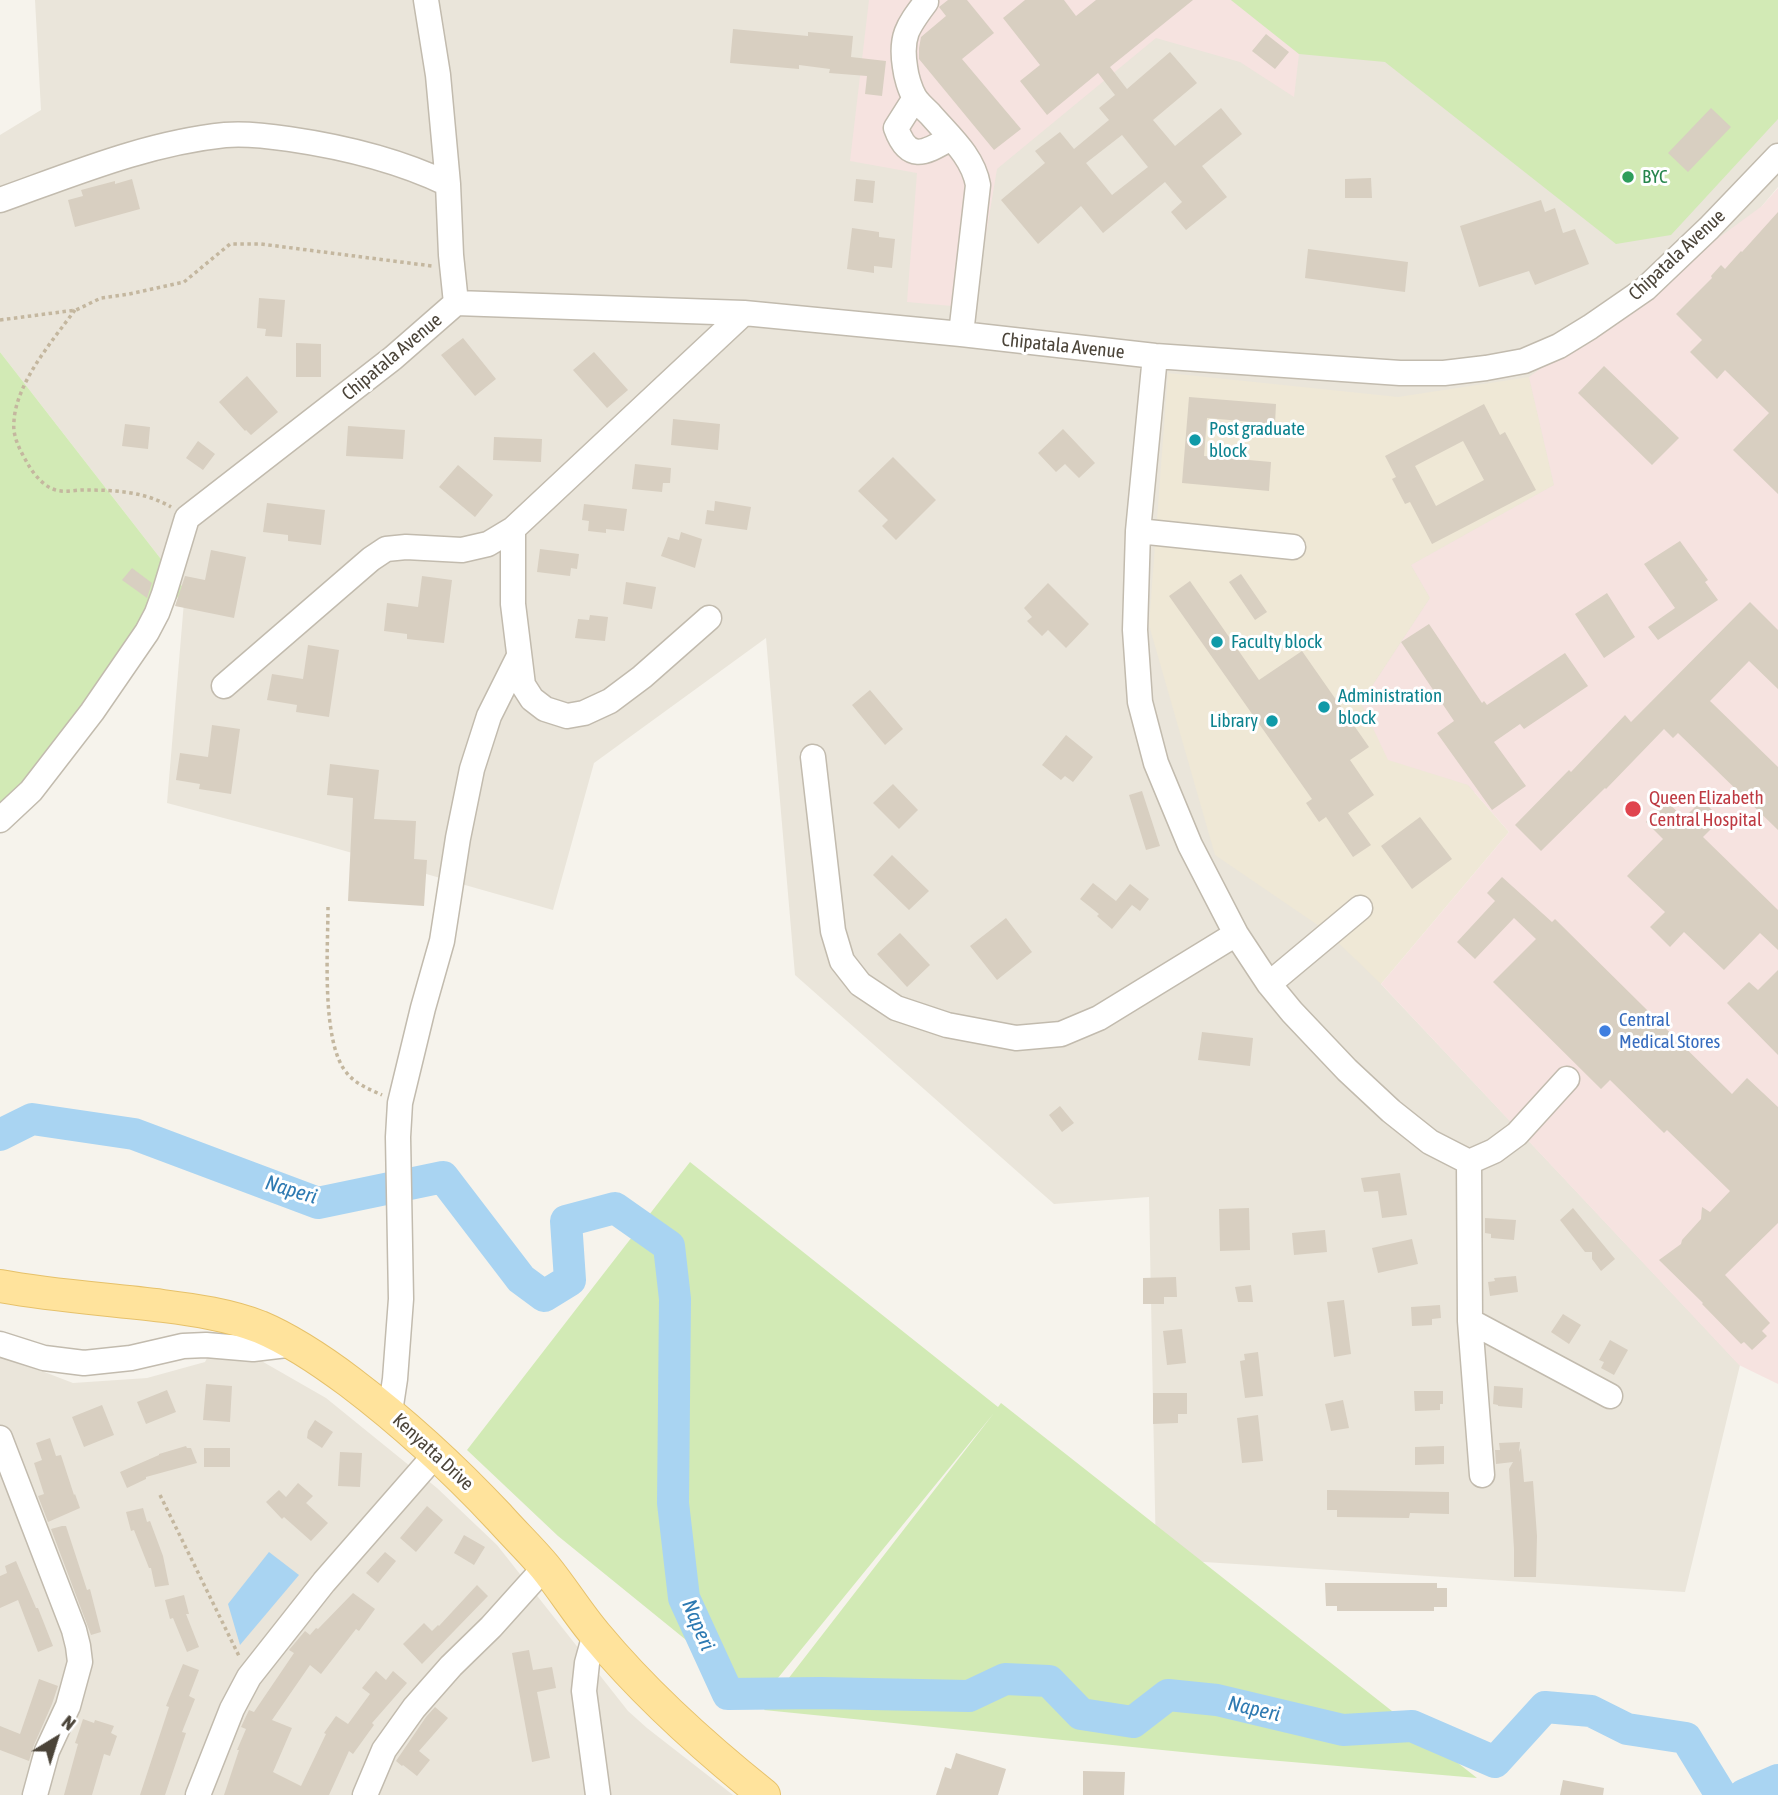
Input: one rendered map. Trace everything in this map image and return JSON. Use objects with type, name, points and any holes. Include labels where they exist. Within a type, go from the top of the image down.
[{"type":"main road","name":"Kenyatta Drive","points":[[0,1286],[221,1315],[259,1327],[295,1344],[390,1412],[436,1454],[545,1567],[595,1634],[629,1671],[725,1764],[764,1795]]},
{"type":"street","points":[[426,0],[438,75],[456,303]]},
{"type":"street","points":[[926,2],[912,20],[904,40],[902,50],[906,72],[915,98],[969,159],[976,173],[978,186],[961,334]]},
{"type":"street","points":[[915,98],[897,128],[902,143],[915,151],[926,152],[951,138]]},
{"type":"street","points":[[0,200],[127,156],[180,142],[228,135],[272,137],[328,145],[414,169],[448,184]]},
{"type":"street","name":"Chipatala Avenue","points":[[187,518],[393,358],[456,303],[744,313],[1155,356],[1399,373],[1444,373],[1524,360],[1559,346],[1580,333],[1645,289],[1709,228],[1778,156]]},
{"type":"street","points":[[224,686],[386,549],[406,547],[462,550],[488,544],[513,529],[744,313]]},
{"type":"street","points":[[1155,356],[1138,531],[1135,630],[1140,702],[1156,763],[1190,845],[1236,933],[1269,984],[1347,1070],[1391,1111],[1430,1142],[1468,1162]]},
{"type":"street","points":[[0,820],[30,791],[92,712],[147,632],[157,613],[187,518]]},
{"type":"street","points":[[513,529],[513,604],[523,685],[532,699],[545,709],[567,716],[584,713],[610,701],[642,677],[709,618]]},
{"type":"street","points":[[1138,531],[1293,547]]},
{"type":"street","points":[[390,1412],[401,1299],[400,1103],[442,941],[472,769],[489,716],[520,656]]},
{"type":"street","points":[[813,757],[833,931],[842,961],[860,984],[896,1008],[947,1025],[1016,1038],[1061,1034],[1099,1018],[1236,933]]},
{"type":"street","points":[[1269,984],[1360,908]]},
{"type":"street","points":[[1468,1162],[1494,1151],[1517,1134],[1567,1079]]},
{"type":"street","points":[[1468,1162],[1470,1321],[1482,1475]]},
{"type":"street","points":[[1470,1321],[1610,1396]]},
{"type":"street","points":[[0,1344],[44,1358],[84,1363],[131,1358],[183,1346],[253,1349],[295,1344]]},
{"type":"street","points":[[0,1438],[74,1630],[80,1662],[68,1706],[47,1751],[36,1795]]},
{"type":"street","points":[[198,1795],[232,1709],[249,1677],[324,1582],[436,1454]]},
{"type":"street","points":[[365,1795],[384,1750],[414,1708],[545,1567]]},
{"type":"street","points":[[595,1634],[587,1662],[584,1691],[598,1795]]},
{"type":"path","points":[[0,320],[76,310],[101,298],[184,282],[230,244],[261,244],[453,269]]},
{"type":"path","points":[[76,310],[44,351],[19,396],[13,422],[18,447],[32,471],[45,485],[60,491],[106,490],[135,493],[161,501],[187,518]]},
{"type":"path","points":[[328,907],[328,991],[332,1038],[340,1064],[358,1084],[400,1103]]},
{"type":"path","points":[[160,1495],[249,1677]]},
{"type":"shaded area","points":[[35,0],[1778,0],[1778,187],[1762,206],[1381,984],[1740,1365],[1685,1592],[1156,1559],[1149,1197],[1054,1204],[795,975],[766,638],[594,763],[553,910],[167,803],[185,590],[0,352],[0,135],[41,110]]},
{"type":"shaded area","points":[[869,0],[1231,0],[1299,54],[1294,97],[1240,62],[1156,38],[997,169],[973,312],[963,307],[907,302],[917,173],[850,161]]},
{"type":"shaded area","name":"Queen Elizabeth Central Hospital","points":[[1778,188],[1778,1384],[1739,1365],[1381,984],[1509,832],[1468,785],[1388,760],[1361,703],[1430,598],[1411,565],[1554,485],[1529,377],[1762,206]]},
{"type":"shaded area","points":[[1168,373],[1398,397],[1529,377],[1554,485],[1411,565],[1430,598],[1361,703],[1389,760],[1468,785],[1509,832],[1381,984],[1325,930],[1215,855],[1149,625]]},
{"type":"shaded area","points":[[215,1343],[258,1359],[326,1398],[437,1488],[497,1545],[628,1711],[733,1795],[0,1795],[0,1355],[73,1383],[147,1378],[205,1362]]},
{"type":"green space","name":"BYC","points":[[1231,0],[1778,0],[1778,119],[1671,235],[1616,244],[1385,62],[1299,54]]},
{"type":"green space","points":[[0,352],[185,590],[170,605],[0,833]]},
{"type":"green space","points":[[690,1162],[998,1407],[1001,1403],[1477,1778],[1222,1756],[764,1710],[994,1413],[760,1700],[558,1536],[467,1450]]},
{"type":"water","points":[[269,1552],[299,1575],[240,1645],[228,1604]]},
{"type":"building","points":[[948,0],[967,0],[994,33],[962,59],[1021,129],[994,150],[919,59],[921,37],[946,16],[939,7]]},
{"type":"building","points":[[1025,0],[1064,0],[1076,16],[1096,0],[1193,0],[1110,67],[1127,89],[1170,52],[1197,83],[1153,120],[1175,146],[1221,108],[1242,134],[1202,166],[1227,197],[1186,230],[1171,212],[1182,202],[1165,182],[1103,233],[1081,206],[1038,244],[1001,200],[1045,163],[1035,151],[1060,132],[1074,149],[1109,120],[1099,108],[1115,95],[1098,73],[1047,115],[1020,81],[1040,65],[1003,18]],"holes":[[[1122,135],[1148,167],[1112,195],[1086,163]]]},
{"type":"building","points":[[733,29],[808,36],[808,32],[853,36],[851,57],[886,61],[882,96],[865,94],[867,76],[829,73],[830,69],[799,65],[799,69],[730,63]]},
{"type":"building","points":[[1266,34],[1289,52],[1275,69],[1252,51]]},
{"type":"building","points":[[1711,108],[1731,127],[1688,172],[1668,153]]},
{"type":"building","points":[[1371,178],[1372,198],[1345,198],[1345,179]]},
{"type":"building","points":[[132,179],[140,209],[75,227],[68,200],[83,196],[81,190]]},
{"type":"building","points":[[856,179],[875,181],[873,203],[854,201]]},
{"type":"building","points":[[1541,200],[1545,212],[1555,208],[1563,233],[1575,229],[1589,264],[1535,285],[1529,271],[1479,287],[1460,226]]},
{"type":"building","points":[[1778,212],[1778,494],[1733,450],[1769,413],[1725,370],[1717,379],[1690,352],[1702,340],[1676,314],[1712,278],[1721,265],[1725,269],[1742,252]]},
{"type":"building","points":[[852,228],[879,232],[879,237],[895,239],[892,268],[874,266],[874,273],[847,269]]},
{"type":"building","points":[[1308,249],[1408,262],[1405,292],[1305,278]]},
{"type":"building","points":[[259,298],[285,300],[282,337],[265,336],[266,329],[257,328]]},
{"type":"building","points":[[463,338],[496,379],[475,396],[441,355]]},
{"type":"building","points":[[296,343],[321,344],[321,377],[296,377]]},
{"type":"building","points":[[594,352],[628,390],[607,408],[573,370]]},
{"type":"building","points":[[1604,366],[1679,438],[1652,465],[1578,393]]},
{"type":"building","points":[[247,376],[278,412],[251,435],[219,402]]},
{"type":"building","name":"Post graduate block","points":[[1189,397],[1276,404],[1275,424],[1207,418],[1204,456],[1271,462],[1269,491],[1182,483]]},
{"type":"building","points":[[1484,404],[1500,435],[1505,432],[1536,490],[1432,544],[1410,502],[1405,504],[1392,479],[1396,477],[1385,456]],"holes":[[[1463,441],[1484,480],[1436,506],[1415,466]]]},
{"type":"building","points":[[673,419],[720,424],[718,450],[671,445]]},
{"type":"building","points":[[125,424],[150,427],[148,449],[122,446]]},
{"type":"building","points":[[348,426],[405,430],[403,459],[346,456]]},
{"type":"building","points":[[1063,429],[1095,463],[1079,478],[1065,464],[1056,472],[1038,453]]},
{"type":"building","points":[[494,437],[542,439],[541,462],[493,460]]},
{"type":"building","points":[[198,441],[215,454],[203,470],[186,458]]},
{"type":"building","points":[[893,457],[936,500],[896,540],[882,526],[888,520],[858,491]]},
{"type":"building","points":[[635,464],[671,468],[670,483],[663,483],[662,492],[632,489]]},
{"type":"building","points":[[458,465],[493,495],[475,517],[439,487]]},
{"type":"building","points":[[715,501],[751,507],[747,530],[705,524],[707,510],[714,511]]},
{"type":"building","points":[[267,503],[325,510],[321,545],[288,541],[288,535],[263,532]]},
{"type":"building","points":[[584,504],[627,509],[624,531],[588,531],[589,521],[582,520]]},
{"type":"building","points":[[681,532],[702,539],[695,568],[661,556],[668,537],[679,540]]},
{"type":"building","points":[[1680,541],[1708,580],[1705,582],[1718,600],[1658,640],[1648,627],[1675,608],[1644,564]]},
{"type":"building","points":[[540,549],[579,554],[577,569],[571,568],[570,576],[537,572]]},
{"type":"building","points":[[211,550],[246,557],[234,618],[175,606],[185,576],[205,580]]},
{"type":"building","points":[[132,568],[152,583],[147,598],[122,580]]},
{"type":"building","points":[[1241,574],[1267,612],[1255,620],[1229,582]]},
{"type":"building","points":[[422,576],[452,580],[444,643],[407,639],[407,634],[384,631],[387,603],[418,607]]},
{"type":"building","points":[[1190,581],[1259,680],[1302,651],[1369,747],[1350,760],[1374,795],[1348,813],[1371,845],[1353,857],[1326,817],[1319,822],[1306,803],[1312,799],[1169,596]]},
{"type":"building","points":[[626,582],[656,587],[652,609],[623,604]]},
{"type":"building","points":[[1048,583],[1089,624],[1066,648],[1048,630],[1042,636],[1027,621],[1032,617],[1024,608]]},
{"type":"building","points":[[1607,593],[1635,637],[1604,658],[1575,614]]},
{"type":"building","points":[[1750,602],[1778,630],[1778,689],[1749,661],[1710,701],[1778,767],[1778,830],[1678,733],[1673,738],[1664,729],[1541,851],[1515,825],[1569,770],[1571,772],[1625,715],[1631,722]]},
{"type":"building","points":[[590,615],[608,617],[605,641],[575,638],[578,619],[589,620]]},
{"type":"building","points":[[1429,624],[1482,703],[1484,701],[1487,705],[1565,653],[1588,686],[1524,729],[1520,724],[1494,742],[1526,786],[1492,810],[1437,733],[1454,721],[1401,642]]},
{"type":"building","points":[[308,645],[339,650],[329,717],[296,712],[297,705],[267,700],[272,674],[303,679]]},
{"type":"building","points":[[870,690],[903,729],[885,745],[852,705]]},
{"type":"building","points":[[212,725],[240,729],[231,794],[199,789],[200,784],[176,780],[180,753],[208,757]]},
{"type":"building","points":[[1066,735],[1093,757],[1073,782],[1065,776],[1061,780],[1042,765]]},
{"type":"building","points":[[330,764],[379,770],[374,819],[416,821],[414,859],[427,860],[424,906],[348,901],[353,798],[327,795]]},
{"type":"building","points":[[893,784],[918,810],[899,829],[873,803]]},
{"type":"building","points":[[1142,791],[1160,846],[1146,850],[1129,795]]},
{"type":"building","points":[[1702,800],[1721,819],[1703,837],[1778,910],[1778,950],[1760,933],[1724,970],[1684,932],[1670,947],[1650,927],[1665,912],[1627,876],[1663,839],[1646,822],[1666,801],[1684,818]]},
{"type":"building","points":[[1420,817],[1452,859],[1412,889],[1381,846]]},
{"type":"building","points":[[892,855],[929,891],[909,910],[873,875]]},
{"type":"building","points":[[1502,877],[1552,922],[1555,919],[1732,1094],[1747,1078],[1778,1107],[1778,1223],[1725,1275],[1770,1323],[1762,1331],[1767,1336],[1752,1350],[1744,1342],[1741,1344],[1659,1260],[1681,1244],[1701,1219],[1702,1207],[1710,1212],[1730,1191],[1667,1130],[1664,1133],[1610,1080],[1601,1089],[1493,982],[1536,939],[1514,918],[1475,959],[1457,942],[1495,901],[1487,893]]},
{"type":"building","points":[[1093,883],[1116,901],[1130,884],[1149,899],[1140,911],[1132,905],[1112,929],[1080,899]]},
{"type":"building","points":[[1006,918],[1032,952],[997,980],[970,946]]},
{"type":"building","points":[[900,933],[930,965],[907,987],[877,954]]},
{"type":"building","points":[[1778,970],[1778,1055],[1727,1003],[1749,982],[1758,990]]},
{"type":"building","points":[[1202,1032],[1253,1038],[1250,1066],[1198,1060]]},
{"type":"building","points":[[1060,1106],[1074,1123],[1062,1132],[1049,1115]]},
{"type":"building","points":[[1400,1173],[1407,1215],[1382,1218],[1378,1191],[1364,1192],[1361,1178]]},
{"type":"building","points":[[1249,1208],[1250,1250],[1220,1251],[1219,1209]]},
{"type":"building","points":[[1573,1208],[1615,1259],[1601,1271],[1592,1259],[1592,1252],[1585,1252],[1560,1220]]},
{"type":"building","points":[[1485,1218],[1516,1220],[1514,1240],[1491,1238],[1491,1234],[1485,1233]]},
{"type":"building","points":[[1325,1230],[1327,1252],[1294,1255],[1292,1233]]},
{"type":"building","points":[[1412,1239],[1418,1264],[1378,1273],[1372,1248]]},
{"type":"building","points":[[1516,1276],[1518,1292],[1490,1296],[1488,1282],[1495,1281],[1494,1278]]},
{"type":"building","points":[[1176,1277],[1177,1297],[1164,1297],[1164,1304],[1143,1304],[1143,1278]]},
{"type":"building","points":[[1251,1285],[1253,1302],[1238,1302],[1235,1287]]},
{"type":"building","points":[[1344,1300],[1351,1354],[1334,1357],[1327,1302]]},
{"type":"building","points":[[1440,1305],[1441,1318],[1432,1319],[1432,1325],[1412,1326],[1411,1307]]},
{"type":"building","points":[[1563,1314],[1581,1325],[1569,1344],[1551,1332]]},
{"type":"building","points":[[1182,1329],[1186,1363],[1167,1365],[1163,1331]]},
{"type":"building","points":[[1610,1340],[1628,1350],[1614,1375],[1601,1368],[1604,1362],[1599,1360]]},
{"type":"building","points":[[1258,1352],[1263,1396],[1245,1398],[1240,1361],[1245,1360],[1244,1354]]},
{"type":"building","points":[[206,1384],[232,1386],[230,1422],[203,1420]]},
{"type":"building","points":[[1494,1386],[1523,1388],[1522,1408],[1493,1404]]},
{"type":"building","points":[[167,1390],[176,1412],[146,1424],[137,1402]]},
{"type":"building","points":[[1414,1391],[1443,1391],[1440,1410],[1415,1411]]},
{"type":"building","points":[[1153,1393],[1187,1393],[1187,1414],[1178,1414],[1178,1423],[1153,1424]]},
{"type":"building","points":[[1343,1400],[1349,1428],[1331,1431],[1325,1404]]},
{"type":"building","points":[[102,1405],[114,1435],[84,1447],[72,1417]]},
{"type":"building","points":[[1258,1415],[1263,1461],[1242,1463],[1237,1418]]},
{"type":"building","points":[[315,1420],[333,1432],[322,1448],[307,1438]]},
{"type":"building","points":[[50,1438],[56,1456],[61,1455],[80,1508],[48,1522],[38,1496],[44,1494],[34,1463],[42,1460],[36,1443]]},
{"type":"building","points":[[1520,1442],[1524,1482],[1533,1481],[1537,1536],[1536,1577],[1514,1577],[1509,1469],[1513,1462],[1496,1464],[1495,1450],[1500,1450],[1499,1443]]},
{"type":"building","points":[[186,1446],[191,1448],[197,1463],[146,1477],[127,1488],[120,1472],[159,1454]]},
{"type":"building","points":[[1444,1446],[1444,1464],[1415,1465],[1415,1447]]},
{"type":"building","points":[[204,1448],[230,1448],[230,1467],[204,1467]]},
{"type":"building","points":[[340,1452],[362,1453],[360,1487],[338,1486]]},
{"type":"building","points":[[298,1483],[313,1496],[306,1503],[328,1523],[311,1541],[284,1517],[282,1519],[266,1502],[279,1490],[286,1497]]},
{"type":"building","points":[[1327,1490],[1449,1492],[1449,1514],[1410,1513],[1409,1518],[1337,1517],[1337,1510],[1327,1510]]},
{"type":"building","points":[[427,1506],[443,1520],[416,1552],[400,1538]]},
{"type":"building","points":[[143,1508],[163,1556],[169,1585],[155,1587],[151,1568],[134,1530],[131,1531],[126,1512]]},
{"type":"building","points":[[66,1526],[87,1590],[90,1589],[101,1632],[91,1635],[51,1529]]},
{"type":"building","points":[[464,1535],[485,1547],[474,1565],[454,1553]]},
{"type":"building","points":[[385,1552],[396,1561],[378,1583],[366,1573]]},
{"type":"building","points":[[16,1561],[53,1646],[38,1652],[18,1600],[0,1608],[0,1576],[7,1573],[5,1566]]},
{"type":"building","points":[[1325,1583],[1437,1583],[1437,1588],[1447,1588],[1447,1607],[1434,1607],[1434,1611],[1337,1611],[1337,1606],[1326,1606]]},
{"type":"building","points":[[477,1585],[488,1596],[422,1664],[403,1644],[424,1623],[432,1631],[439,1626]]},
{"type":"building","points":[[353,1593],[375,1609],[321,1674],[310,1665],[272,1720],[292,1728],[273,1772],[301,1786],[326,1734],[324,1733],[336,1716],[348,1724],[370,1694],[362,1688],[376,1671],[386,1680],[393,1671],[407,1683],[372,1723],[374,1725],[353,1754],[349,1751],[329,1795],[224,1795],[246,1729],[241,1727],[249,1710],[254,1712],[294,1653],[289,1650],[305,1631],[310,1635],[318,1629]]},
{"type":"building","points":[[184,1595],[189,1614],[186,1614],[199,1647],[187,1652],[173,1618],[170,1619],[165,1600]]},
{"type":"building","points":[[529,1650],[533,1670],[552,1667],[556,1688],[537,1692],[550,1758],[532,1762],[512,1653]]},
{"type":"building","points":[[183,1664],[199,1670],[189,1696],[195,1699],[182,1732],[186,1733],[165,1795],[140,1795],[169,1707],[166,1706]]},
{"type":"building","points":[[39,1679],[58,1686],[29,1761],[0,1750],[0,1726],[20,1734]]},
{"type":"building","points":[[435,1707],[448,1718],[419,1751],[430,1760],[417,1776],[396,1761]]},
{"type":"building","points":[[83,1719],[114,1726],[111,1733],[117,1736],[110,1756],[104,1754],[92,1795],[64,1795],[78,1744],[75,1743]]},
{"type":"building","points":[[956,1753],[1006,1769],[998,1795],[936,1795],[945,1767],[951,1769]]},
{"type":"building","points":[[1083,1771],[1125,1772],[1124,1795],[1083,1795]]},
{"type":"building","points":[[1563,1780],[1604,1788],[1603,1795],[1560,1795]]},
{"type":"waterway","name":"Naperi","points":[[0,1135],[32,1119],[134,1134],[318,1203],[443,1177],[521,1279],[544,1296],[570,1280],[566,1221],[615,1208],[669,1246],[675,1299],[673,1503],[684,1598],[728,1694],[969,1696],[1005,1679],[1049,1681],[1081,1714],[1133,1722],[1168,1695],[1217,1700],[1343,1730],[1412,1726],[1495,1762],[1545,1707],[1591,1711],[1627,1729],[1686,1738],[1721,1795]]},
{"type":"waterway","name":"Naperi","points":[[1744,1795],[1778,1780]]},
{"type":"place","name":"BYC","points":[[1628,177]]},
{"type":"place","name":"Post graduate block","points":[[1195,440]]},
{"type":"place","name":"Faculty block","points":[[1217,642]]},
{"type":"place","name":"Administration block","points":[[1324,707]]},
{"type":"place","name":"Library","points":[[1272,721]]},
{"type":"place","name":"Queen Elizabeth Central Hospital","points":[[1633,809]]},
{"type":"place","name":"Central Medical Stores","points":[[1605,1031]]}]
